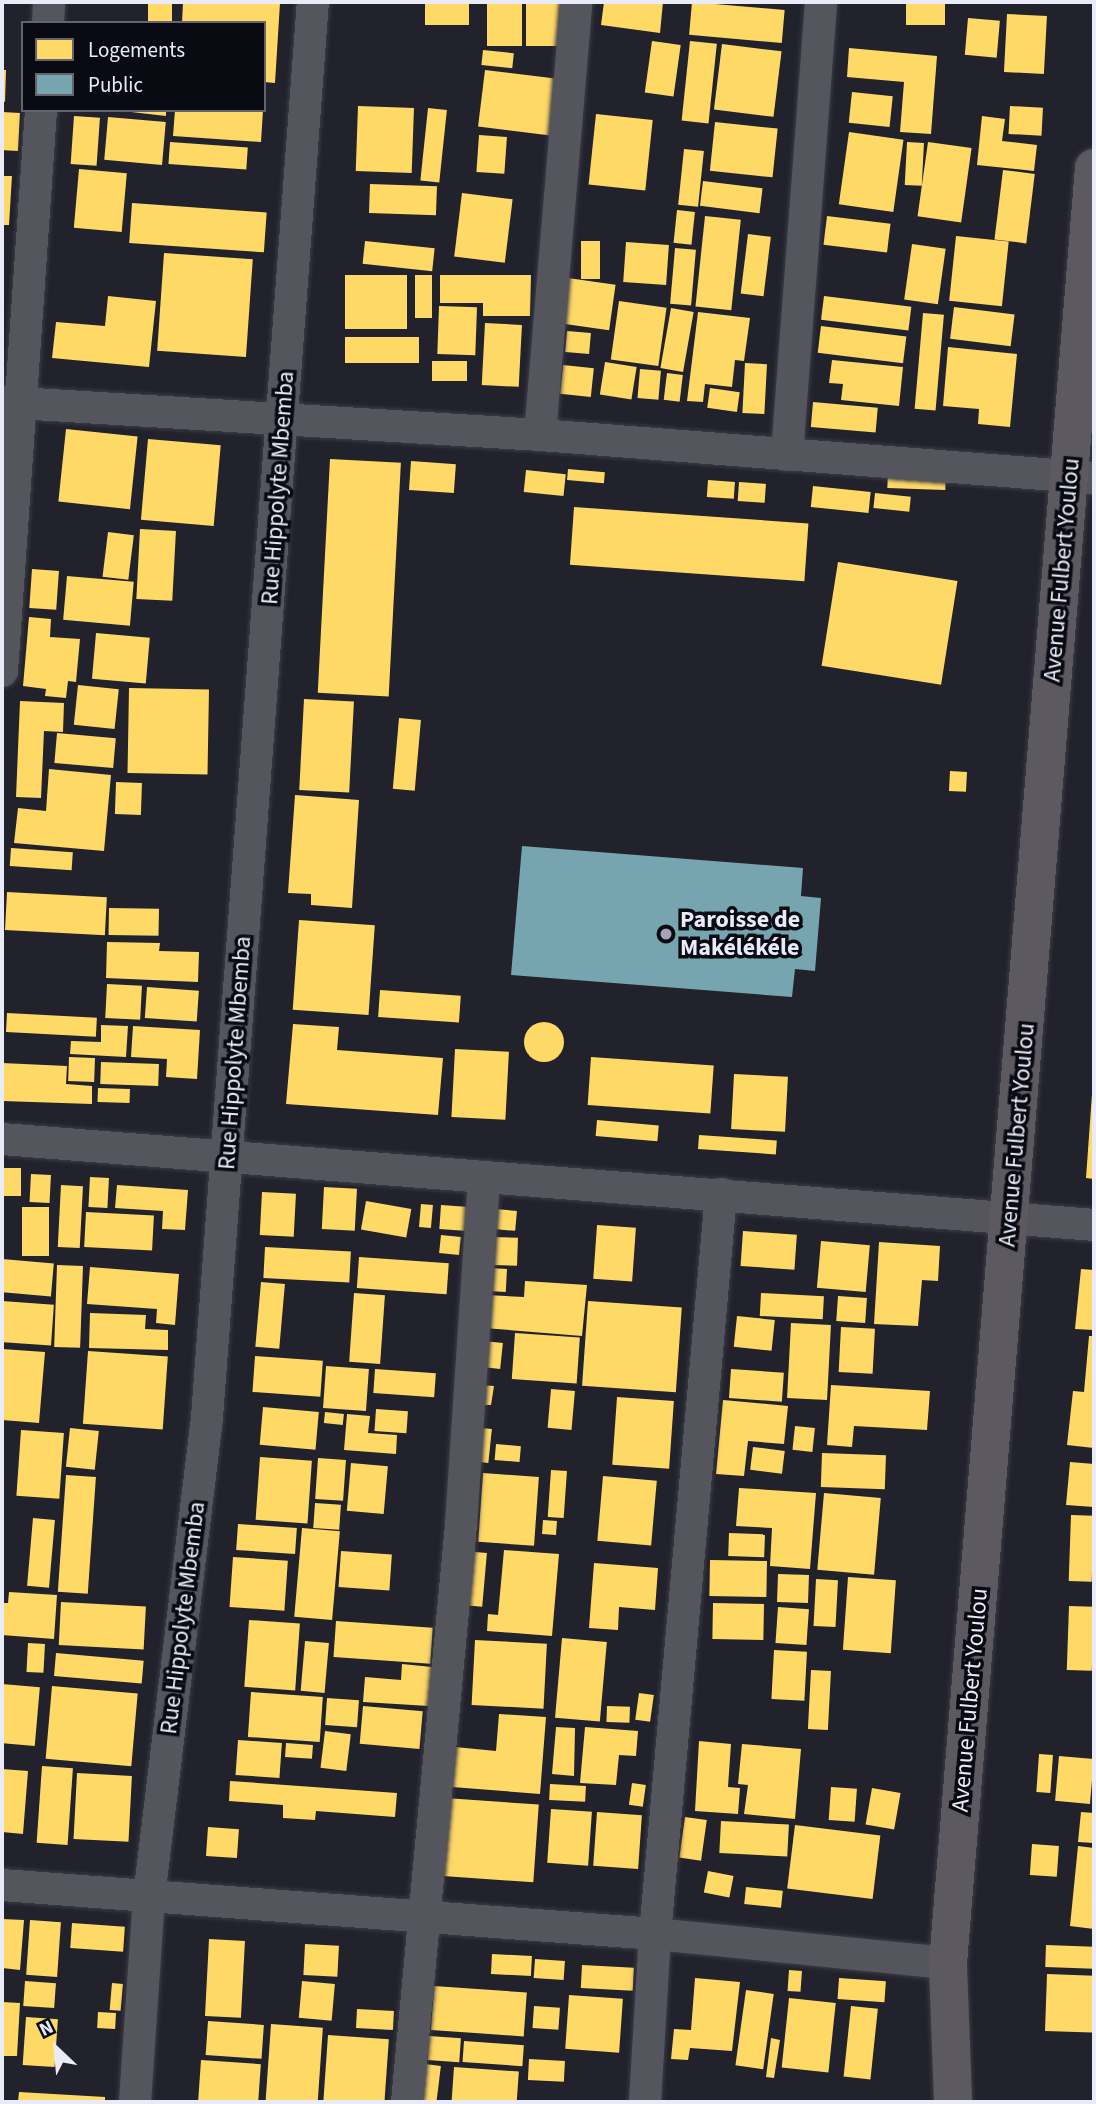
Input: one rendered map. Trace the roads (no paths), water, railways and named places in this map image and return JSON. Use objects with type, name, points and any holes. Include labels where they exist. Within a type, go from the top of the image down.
[{"type":"main road","name":"Avenue Fulbert Youlou","points":[[953,2102],[948,1963],[1010,1218],[1082,477],[1094,168]]},
{"type":"street","points":[[48,21],[49,2]]},
{"type":"street","name":"Rue Hippolyte Mbemba","points":[[135,2102],[149,1897],[207,1417],[313,2]]},
{"type":"street","points":[[540,435],[576,2]]},
{"type":"street","points":[[787,455],[821,2]]},
{"type":"street","points":[[2,671],[11,402],[41,112]]},
{"type":"street","points":[[11,402],[540,435],[1082,477]]},
{"type":"street","points":[[2,1139],[1094,1224]]},
{"type":"street","points":[[407,2102],[421,1917],[461,1525],[484,1177]]},
{"type":"street","points":[[645,2102],[655,1934],[721,1194]]},
{"type":"street","points":[[2,1885],[655,1934],[948,1963]]},
{"type":"place","name":"Paroisse de Makélékéle","points":[[666,934]]}]
